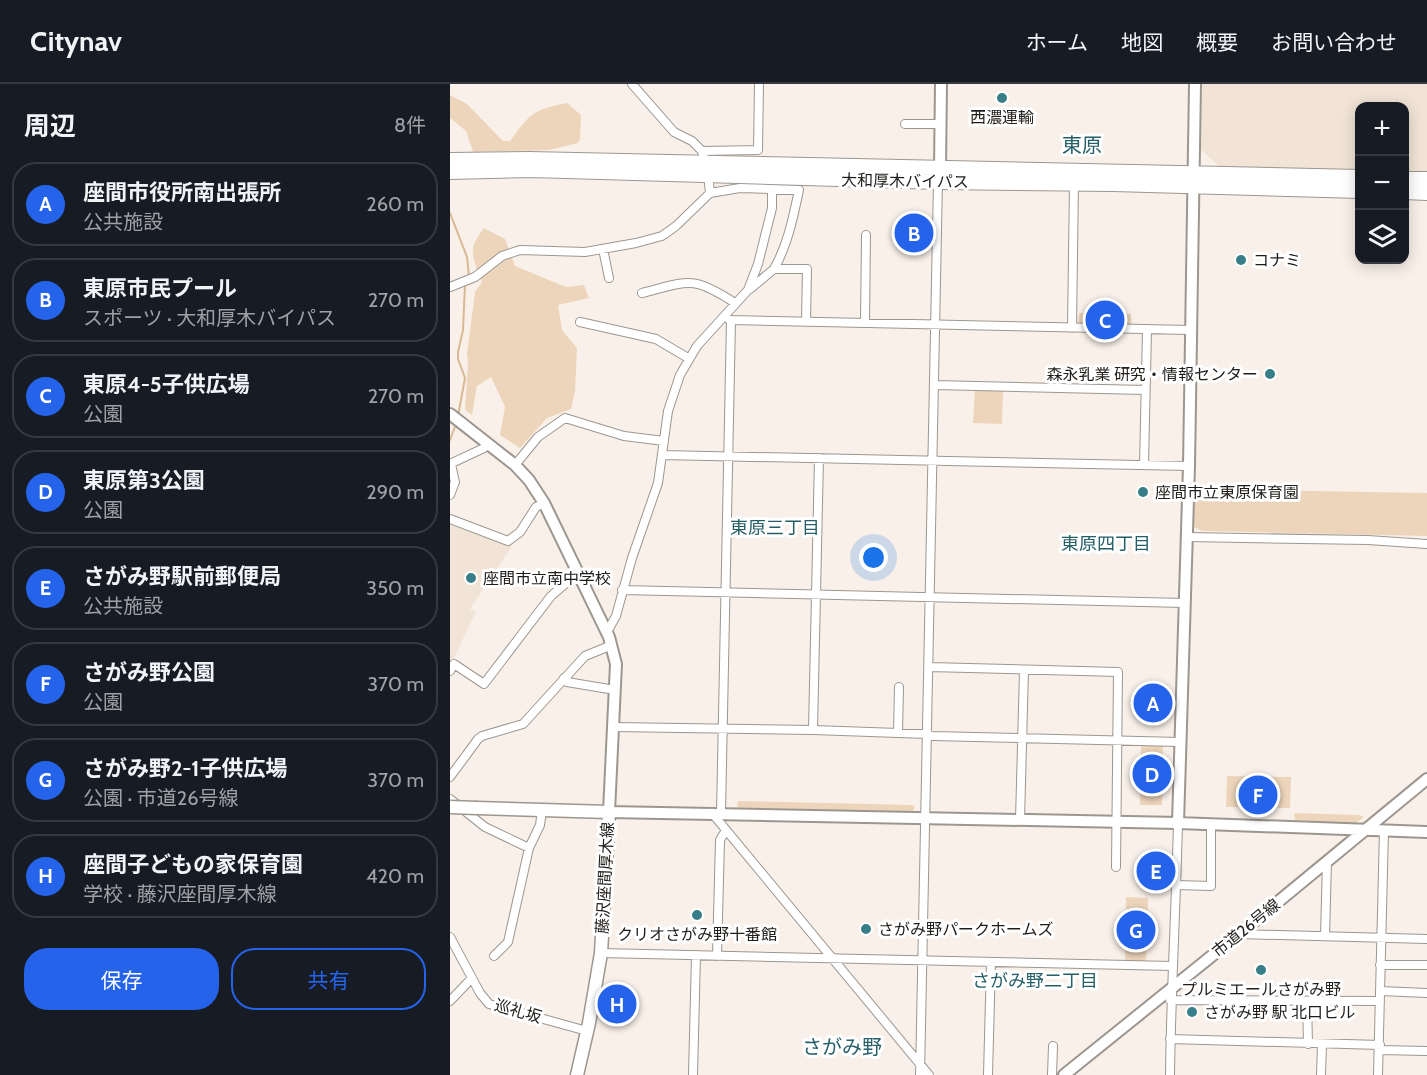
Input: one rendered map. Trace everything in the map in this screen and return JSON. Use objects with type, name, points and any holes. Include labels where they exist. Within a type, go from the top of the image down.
[{"type":"highway","name":"大和厚木バイパス","points":[[450,160],[530,165],[705,163],[940,168],[1192,180],[1355,191]]},
{"type":"highway","name":"大和厚木バイパス","points":[[705,163],[938,182],[1074,183],[1355,177]]},
{"type":"highway","name":"大和厚木バイパス","points":[[450,172],[530,165]]},
{"type":"highway","points":[[1409,178],[1427,179]]},
{"type":"highway","points":[[1409,192],[1427,193]]},
{"type":"main road","name":"藤沢座間厚木線","points":[[450,807],[609,812],[601,953],[577,1075]]},
{"type":"street","points":[[632,84],[674,132],[692,141],[705,163],[710,193]]},
{"type":"street","points":[[705,163],[758,150],[759,84]]},
{"type":"street","points":[[940,168],[941,84]]},
{"type":"street","points":[[1170,1075],[1189,466],[1195,84]]},
{"type":"street","points":[[905,124],[940,124]]},
{"type":"street","points":[[920,1075],[938,182]]},
{"type":"street","points":[[1072,328],[1074,183]]},
{"type":"street","points":[[450,287],[475,277],[502,256],[520,250],[569,252],[603,249],[662,236],[676,226],[710,193],[740,188],[799,190],[790,233],[774,269],[735,303],[727,318],[683,366],[670,400],[659,477],[622,590],[616,616],[607,632]]},
{"type":"street","points":[[748,290],[758,264],[772,208],[772,189]]},
{"type":"street","points":[[865,323],[866,236]]},
{"type":"street","points":[[603,249],[609,278]]},
{"type":"street","points":[[774,269],[807,269],[806,322]]},
{"type":"street","points":[[642,293],[682,282],[693,282],[714,289],[735,303]]},
{"type":"street","points":[[727,318],[806,322],[1190,330]]},
{"type":"street","points":[[727,318],[729,456],[723,729],[716,813],[726,830],[929,1075]]},
{"type":"street","points":[[580,322],[656,339],[688,358]]},
{"type":"street","points":[[1144,465],[1147,330]]},
{"type":"street","points":[[935,385],[1145,390]]},
{"type":"street","points":[[455,418],[515,465],[529,480],[544,503],[607,632],[616,664],[609,812],[1178,823],[1427,832]]},
{"type":"street","points":[[515,465],[538,436],[565,418],[624,436],[664,441]]},
{"type":"street","points":[[450,495],[455,482],[451,464],[489,444]]},
{"type":"street","points":[[662,455],[1189,466]]},
{"type":"street","points":[[813,730],[819,458]]},
{"type":"street","points":[[450,519],[508,541],[520,532],[536,507],[544,503]]},
{"type":"street","points":[[1187,537],[1368,540],[1427,544]]},
{"type":"street","points":[[450,671],[454,664],[484,684],[550,596],[578,573]]},
{"type":"street","points":[[622,590],[1185,603]]},
{"type":"street","points":[[450,777],[478,739],[522,724],[585,656],[612,645]]},
{"type":"street","points":[[929,667],[1118,672],[1116,867]]},
{"type":"street","points":[[1020,820],[1024,670]]},
{"type":"street","points":[[564,678],[567,682],[615,690]]},
{"type":"street","points":[[898,733],[899,687]]},
{"type":"street","points":[[613,727],[813,730],[1022,739],[1180,742]]},
{"type":"street","name":"市道26号線","points":[[1064,1075],[1171,994],[1239,934],[1425,782]]},
{"type":"street","points":[[450,799],[485,827],[529,848]]},
{"type":"street","points":[[494,956],[508,942],[529,848],[540,825],[542,810]]},
{"type":"street","points":[[1176,885],[1211,886],[1211,824]]},
{"type":"street","points":[[717,956],[720,840],[726,830]]},
{"type":"street","points":[[1378,1075],[1384,830]]},
{"type":"street","points":[[1325,936],[1327,861]]},
{"type":"street","points":[[1239,934],[1427,939]]},
{"type":"street","name":"巡礼坂","points":[[450,937],[483,999],[489,1004],[587,1031]]},
{"type":"street","points":[[601,953],[1173,966]]},
{"type":"street","points":[[693,1075],[696,955]]},
{"type":"street","points":[[988,1075],[991,962]]},
{"type":"street","points":[[1380,964],[1427,965]]},
{"type":"street","points":[[450,1001],[472,978]]},
{"type":"street","points":[[1380,991],[1427,993]]},
{"type":"street","points":[[1171,994],[1308,1001],[1380,1001]]},
{"type":"street","points":[[1308,1001],[1308,1044]]},
{"type":"street","points":[[1170,1040],[1322,1044],[1427,1051]]},
{"type":"street","points":[[1321,1075],[1322,1044]]},
{"type":"street","points":[[1052,1075],[1053,1046]]},
{"type":"shaded area","points":[[1202,84],[1427,84],[1427,171],[1409,171],[1409,102],[1355,102],[1355,170],[1220,167],[1201,150]]},
{"type":"shaded area","points":[[450,95],[467,104],[503,141],[510,141],[533,114],[567,103],[581,115],[580,139],[578,143],[549,150],[473,152],[466,131],[450,118]]},
{"type":"shaded area","points":[[905,217],[924,217],[924,249],[905,249]]},
{"type":"shaded area","points":[[484,228],[505,239],[515,266],[566,287],[584,285],[589,298],[558,305],[562,330],[577,348],[575,392],[571,409],[547,418],[520,448],[500,435],[505,407],[491,377],[477,386],[472,415],[465,410],[467,354],[475,292],[482,282],[474,260],[473,248]]},
{"type":"shaded area","points":[[1079,313],[1131,314],[1131,325],[1078,325]]},
{"type":"shaded area","points":[[975,389],[1003,391],[1002,424],[973,423]]},
{"type":"shaded area","points":[[1194,489],[1427,493],[1427,536],[1202,531],[1194,527]]},
{"type":"shaded area","name":"座間市立南中学校","points":[[450,522],[512,546],[470,609],[476,612],[450,666]]},
{"type":"shaded area","points":[[1141,744],[1163,744],[1162,805],[1140,805]]},
{"type":"shaded area","points":[[1227,776],[1291,777],[1290,808],[1226,807]]},
{"type":"shaded area","points":[[739,801],[912,805],[915,807],[912,812],[761,809],[738,808]]},
{"type":"shaded area","points":[[1294,813],[1358,815],[1363,818],[1354,824],[1295,820]]},
{"type":"shaded area","points":[[1126,897],[1148,898],[1146,962],[1125,962]]},
{"type":"shaded area","points":[[1309,984],[1325,984],[1325,998],[1309,998]]},
{"type":"waterway","points":[[450,213],[467,257],[469,276]]},
{"type":"waterway","points":[[458,416],[465,378],[458,359],[463,330],[465,284]]},
{"type":"waterway","points":[[450,440],[456,424]]},
{"type":"place","name":"西濃運輸","points":[[1002,98]]},
{"type":"place","name":"東原市民プール","points":[[914,233]]},
{"type":"place","name":"コナミ","points":[[1241,260]]},
{"type":"place","name":"東原4-5子供広場","points":[[1105,320]]},
{"type":"place","name":"森永乳業 研究・情報センター","points":[[1270,374]]},
{"type":"place","name":"座間市立東原保育園","points":[[1143,492]]},
{"type":"place","name":"座間市立南中学校","points":[[471,578]]},
{"type":"place","name":"座間市役所南出張所","points":[[1153,703]]},
{"type":"place","name":"東原第3公園","points":[[1152,774]]},
{"type":"place","name":"さがみ野公園","points":[[1258,795]]},
{"type":"place","name":"さがみ野駅前郵便局","points":[[1156,871]]},
{"type":"place","name":"クリオさがみ野十番館","points":[[697,915]]},
{"type":"place","name":"さがみ野パークホームズ","points":[[866,929]]},
{"type":"place","name":"さがみ野2-1子供広場","points":[[1136,930]]},
{"type":"place","name":"プルミエールさがみ野","points":[[1261,970]]},
{"type":"place","name":"座間子どもの家保育園","points":[[617,1004]]},
{"type":"place","name":"さがみ野 駅 北口ビル","points":[[1192,1012]]},
{"type":"district","name":"東原","points":[[1082,145]]},
{"type":"district","name":"東原三丁目","points":[[775,528]]},
{"type":"district","name":"東原四丁目","points":[[1106,544]]},
{"type":"district","name":"さがみ野二丁目","points":[[1035,981]]},
{"type":"district","name":"さがみ野","points":[[842,1047]]}]
